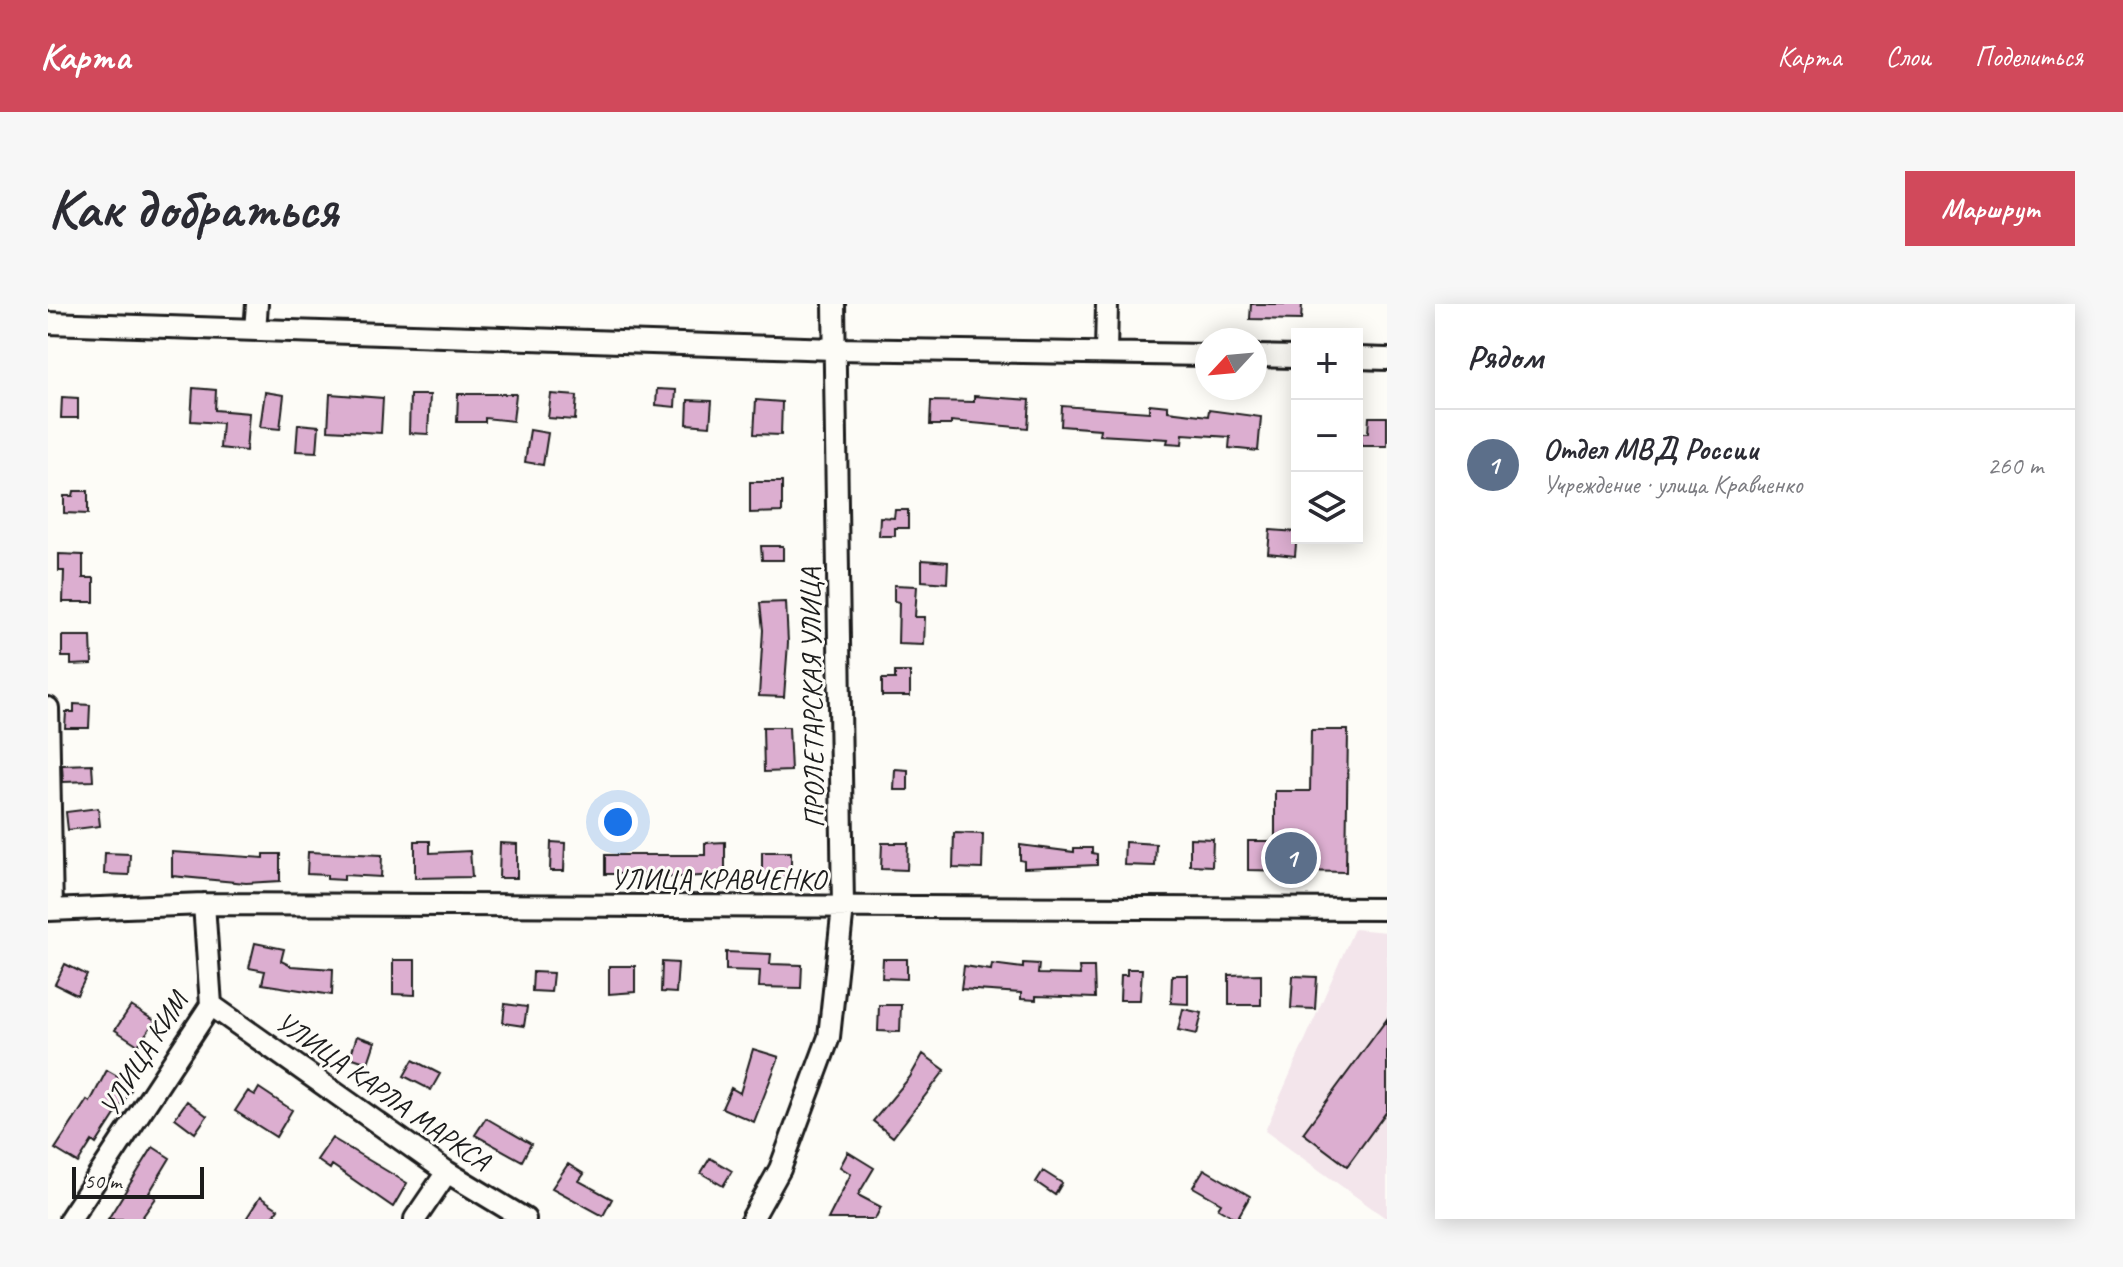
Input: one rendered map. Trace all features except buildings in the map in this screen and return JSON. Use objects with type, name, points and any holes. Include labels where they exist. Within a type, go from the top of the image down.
[{"type":"street","points":[[255,330],[257,304]]},
{"type":"street","name":"ПРОЛЕТАРСКАЯ УЛИЦА","points":[[752,1219],[780,1169],[829,1037],[843,907],[834,304]]},
{"type":"street","points":[[1106,353],[1107,304]]},
{"type":"street","points":[[48,323],[834,349],[1195,355]]},
{"type":"street","points":[[1267,356],[1291,357]]},
{"type":"street","points":[[1363,358],[1387,359]]},
{"type":"street","points":[[48,708],[50,910]]},
{"type":"street","name":"УЛИЦА КРАВЧЕНКО","points":[[50,910],[204,904],[1387,909]]},
{"type":"street","name":"УЛИЦА КИМ","points":[[70,1219],[211,1005],[204,904]]},
{"type":"street","name":"УЛИЦА КАРЛА МАРКСА","points":[[211,1005],[447,1172],[525,1219]]},
{"type":"street","points":[[415,1219],[447,1172]]},
{"type":"shaded area","points":[[1354,929],[1387,932],[1387,1219],[1265,1131]]},
{"type":"place","name":"Отдел МВД России","points":[[1291,858]]}]
